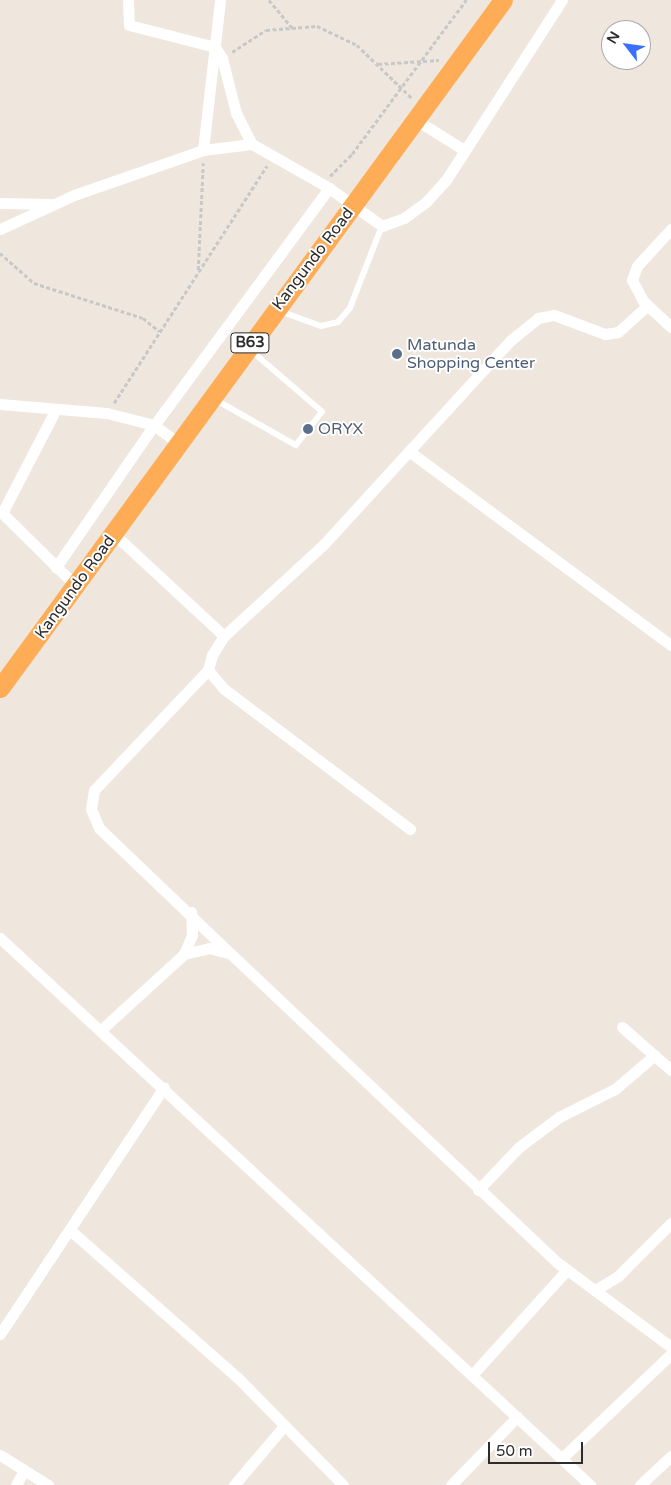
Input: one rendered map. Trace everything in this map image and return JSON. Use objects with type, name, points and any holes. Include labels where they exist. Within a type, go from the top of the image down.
[{"type":"highway","name":"Kangundo Road","points":[[0,688],[114,534],[247,347],[420,116],[503,0]]},
{"type":"street","points":[[128,0],[129,24],[214,46],[222,58],[236,113],[252,144],[326,185],[382,226],[404,218],[426,202],[464,150],[562,0]]},
{"type":"street","points":[[203,150],[220,0]]},
{"type":"street","points":[[420,116],[464,150]]},
{"type":"street","points":[[0,229],[54,204],[203,150],[252,144]]},
{"type":"street","points":[[56,568],[154,425],[326,185]]},
{"type":"street","points":[[0,203],[54,204]]},
{"type":"street","points":[[671,229],[637,266],[632,280],[648,305],[671,326]]},
{"type":"street","points":[[648,305],[611,333],[554,315],[538,318],[511,340],[323,545],[224,636],[208,670],[94,790],[91,809],[99,828],[191,912],[231,954],[478,1190],[567,1270],[671,1347]]},
{"type":"street","points":[[0,404],[107,413],[154,425],[179,444]]},
{"type":"street","points":[[56,409],[2,512],[75,585]]},
{"type":"street","points":[[410,452],[671,645]]},
{"type":"street","points":[[114,534],[224,636]]},
{"type":"street","points":[[208,670],[224,689],[410,829]]},
{"type":"street","points":[[102,1030],[184,954],[192,935],[191,912]]},
{"type":"street","points":[[1,943],[102,1030],[164,1087],[590,1485]]},
{"type":"street","points":[[184,954],[209,948],[231,954]]},
{"type":"street","points":[[622,1027],[671,1070]]},
{"type":"street","points":[[478,1190],[519,1147],[559,1117],[616,1089],[655,1055]]},
{"type":"street","points":[[0,1334],[164,1087]]},
{"type":"street","points":[[596,1290],[618,1276],[671,1223]]},
{"type":"street","points":[[70,1230],[238,1378],[342,1485]]},
{"type":"street","points":[[472,1376],[567,1270]]},
{"type":"street","points":[[562,1458],[671,1354]]},
{"type":"street","points":[[451,1485],[517,1417]]},
{"type":"street","points":[[234,1485],[283,1426]]},
{"type":"street","points":[[0,1455],[48,1485]]},
{"type":"street","points":[[640,1485],[671,1456]]},
{"type":"street","points":[[16,1485],[24,1470]]},
{"type":"lane","points":[[275,309],[321,326],[338,322],[350,308],[382,226]]},
{"type":"lane","points":[[212,398],[296,445],[322,412],[247,347]]},
{"type":"path","points":[[269,0],[293,30]]},
{"type":"path","points":[[326,185],[352,154],[400,86],[466,0]]},
{"type":"path","points":[[222,58],[266,30],[293,30],[317,26],[337,34],[376,64],[400,86],[420,116]]},
{"type":"path","points":[[376,64],[460,61]]},
{"type":"path","points":[[198,271],[203,150]]},
{"type":"path","points":[[107,413],[273,157]]},
{"type":"path","points":[[0,253],[34,283],[143,318],[159,331]]},
{"type":"place","name":"Matunda Shopping Center","points":[[397,354]]},
{"type":"place","name":"ORYX","points":[[308,429]]}]
